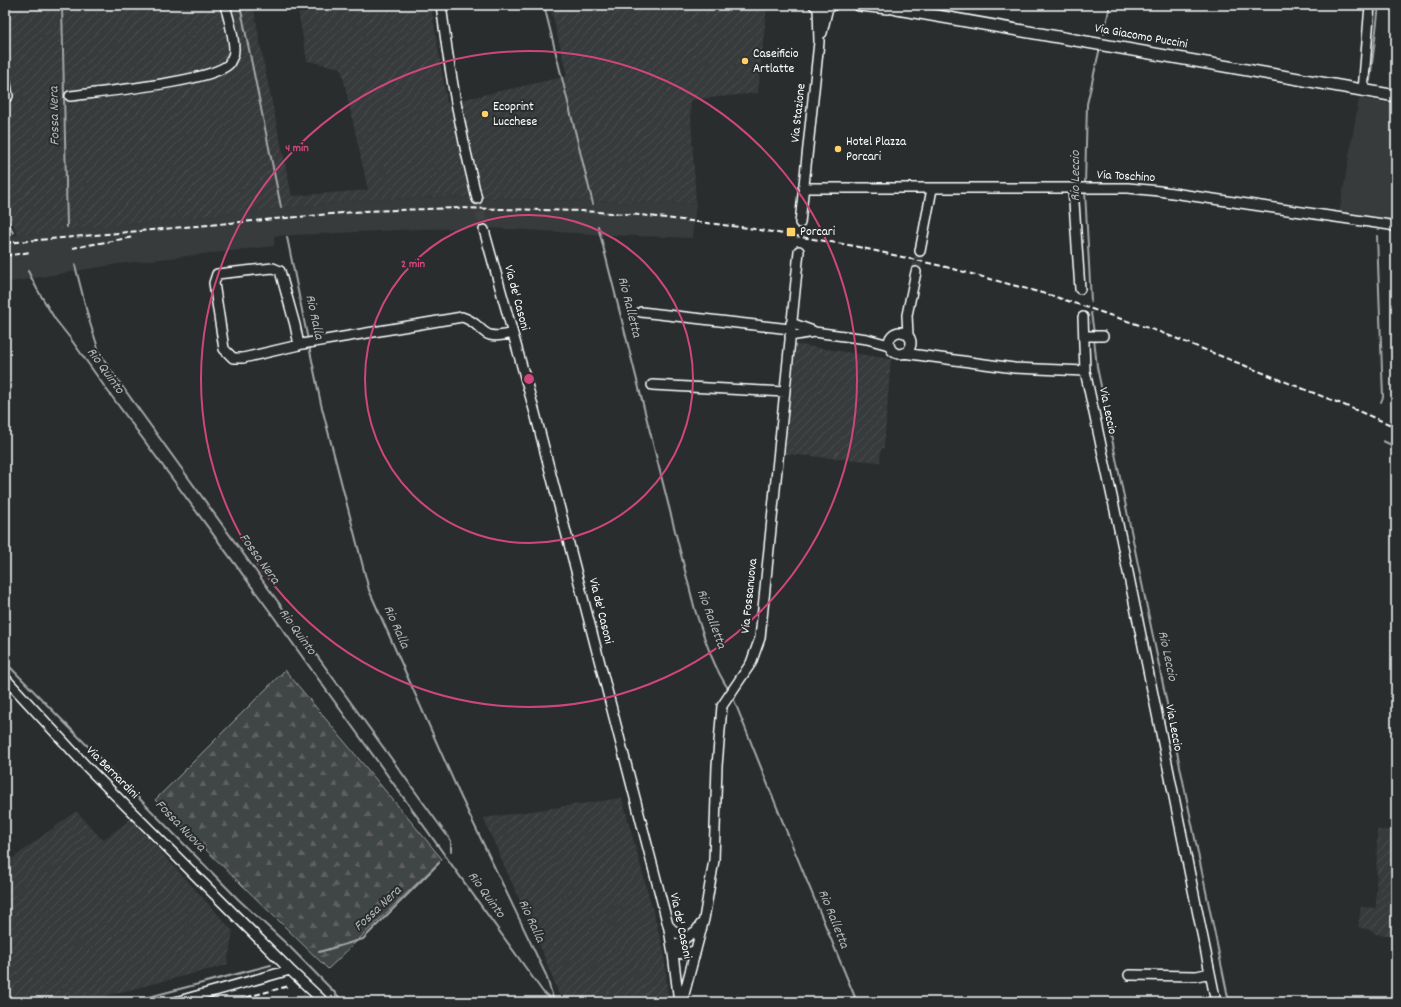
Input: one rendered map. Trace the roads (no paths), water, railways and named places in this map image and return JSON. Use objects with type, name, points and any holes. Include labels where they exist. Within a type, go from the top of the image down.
[{"type":"main road","points":[[859,5],[896,9]]},
{"type":"main road","name":"Via Giacomo Puccini","points":[[882,5],[896,9],[1396,96]]},
{"type":"street","points":[[70,96],[185,80],[215,72],[229,64],[234,54],[225,5]]},
{"type":"street","points":[[441,5],[448,61],[457,113],[477,199]]},
{"type":"street","points":[[1363,91],[1370,5]]},
{"type":"street","name":"Via Stazione","points":[[800,223],[819,42],[826,6]]},
{"type":"street","points":[[5,78],[8,96]]},
{"type":"street","name":"Via Toschino","points":[[804,188],[1128,188],[1160,191],[1396,227]]},
{"type":"street","points":[[1080,289],[1082,188]]},
{"type":"street","points":[[920,250],[932,189]]},
{"type":"street","name":"Via de' Casoni","points":[[484,230],[512,333],[536,413],[668,925],[681,1002]]},
{"type":"street","name":"Via Fossanuova","points":[[681,1002],[704,919],[714,860],[719,728],[722,706],[751,663],[760,638],[799,251]]},
{"type":"street","points":[[300,345],[280,271],[273,268],[217,274],[214,282],[224,349],[233,358],[243,358],[300,345],[313,342],[462,317],[470,319],[485,334],[502,336],[512,333]]},
{"type":"street","points":[[903,354],[909,349],[911,340],[908,335],[907,315],[916,272]]},
{"type":"street","points":[[641,312],[815,332],[868,340],[892,338],[903,333],[908,335]]},
{"type":"street","points":[[907,315],[892,338],[891,348],[896,353],[1014,368],[1085,371]]},
{"type":"street","name":"Via Leccio","points":[[1083,317],[1085,371],[1124,550],[1216,1002]]},
{"type":"street","points":[[790,329],[815,332]]},
{"type":"street","points":[[1084,336],[1101,336]]},
{"type":"street","points":[[910,346],[929,356]]},
{"type":"street","points":[[652,385],[785,392]]},
{"type":"street","name":"Via Bernardini","points":[[5,678],[87,767],[290,970],[324,1002]]},
{"type":"street","points":[[696,950],[685,954],[673,952],[679,943],[696,931],[704,919]]},
{"type":"street","points":[[668,925],[672,930],[687,937]]},
{"type":"street","points":[[175,1002],[290,970]]},
{"type":"street","points":[[1128,975],[1197,976],[1210,973]]},
{"type":"waterway","name":"Fossa Nera","points":[[62,5],[67,227]]},
{"type":"waterway","name":"Rio Ralla","points":[[240,5],[281,207]]},
{"type":"waterway","name":"Rio Ralletta","points":[[544,5],[593,204]]},
{"type":"waterway","name":"Rio Leccio","points":[[1104,34],[1109,5]]},
{"type":"waterway","points":[[1370,81],[1379,5]]},
{"type":"waterway","name":"Rio Leccio","points":[[1085,185],[1087,104],[1099,52]]},
{"type":"waterway","name":"Rio Leccio","points":[[1085,191],[1091,301]]},
{"type":"waterway","name":"Rio Quinto","points":[[5,215],[13,233]]},
{"type":"waterway","name":"Rio Ralletta","points":[[598,226],[695,610],[705,641],[723,681],[729,690]]},
{"type":"waterway","points":[[1377,236],[1383,397],[1381,402]]},
{"type":"waterway","name":"Rio Ralla","points":[[287,237],[308,340]]},
{"type":"waterway","name":"Fossa Nera","points":[[75,265],[89,320],[99,351],[109,368],[451,841],[451,851]]},
{"type":"waterway","name":"Rio Quinto","points":[[28,271],[55,319],[268,609],[543,992],[554,1001]]},
{"type":"waterway","name":"Rio Leccio","points":[[1091,313],[1094,333]]},
{"type":"waterway","name":"Rio Leccio","points":[[1094,338],[1097,367],[1229,1002]]},
{"type":"waterway","name":"Rio Ralla","points":[[309,346],[321,404],[369,590],[459,793],[546,975],[554,1001]]},
{"type":"waterway","points":[[1383,441],[1396,447]]},
{"type":"waterway","name":"Fossa Nuova","points":[[5,662],[239,900],[290,947],[344,1002]]},
{"type":"waterway","name":"Rio Ralletta","points":[[732,695],[857,1002]]},
{"type":"waterway","name":"Fossa Nera","points":[[319,952],[363,939],[439,863]]},
{"type":"waterway","name":"Fossa Nera","points":[[130,1002],[271,965]]},
{"type":"tunnel","points":[[477,199],[484,230]]},
{"type":"tunnel","points":[[916,272],[920,251]]},
{"type":"railway","points":[[5,243],[365,211],[460,208],[582,211],[641,215],[748,228],[854,246],[946,267],[1053,296],[1160,332],[1396,427]]},
{"type":"railway","points":[[72,248],[134,237]]},
{"type":"railway","points":[[5,256],[31,252]]},
{"type":"railway","points":[[229,1002],[289,986]]},
{"type":"place","name":"Caseificio Artlatte","points":[[745,61]]},
{"type":"place","name":"Ecoprint Lucchese","points":[[485,114]]},
{"type":"place","name":"Hotel Plazza Porcari","points":[[838,149]]},
{"type":"place","name":"Porcari","points":[[791,232]]}]
